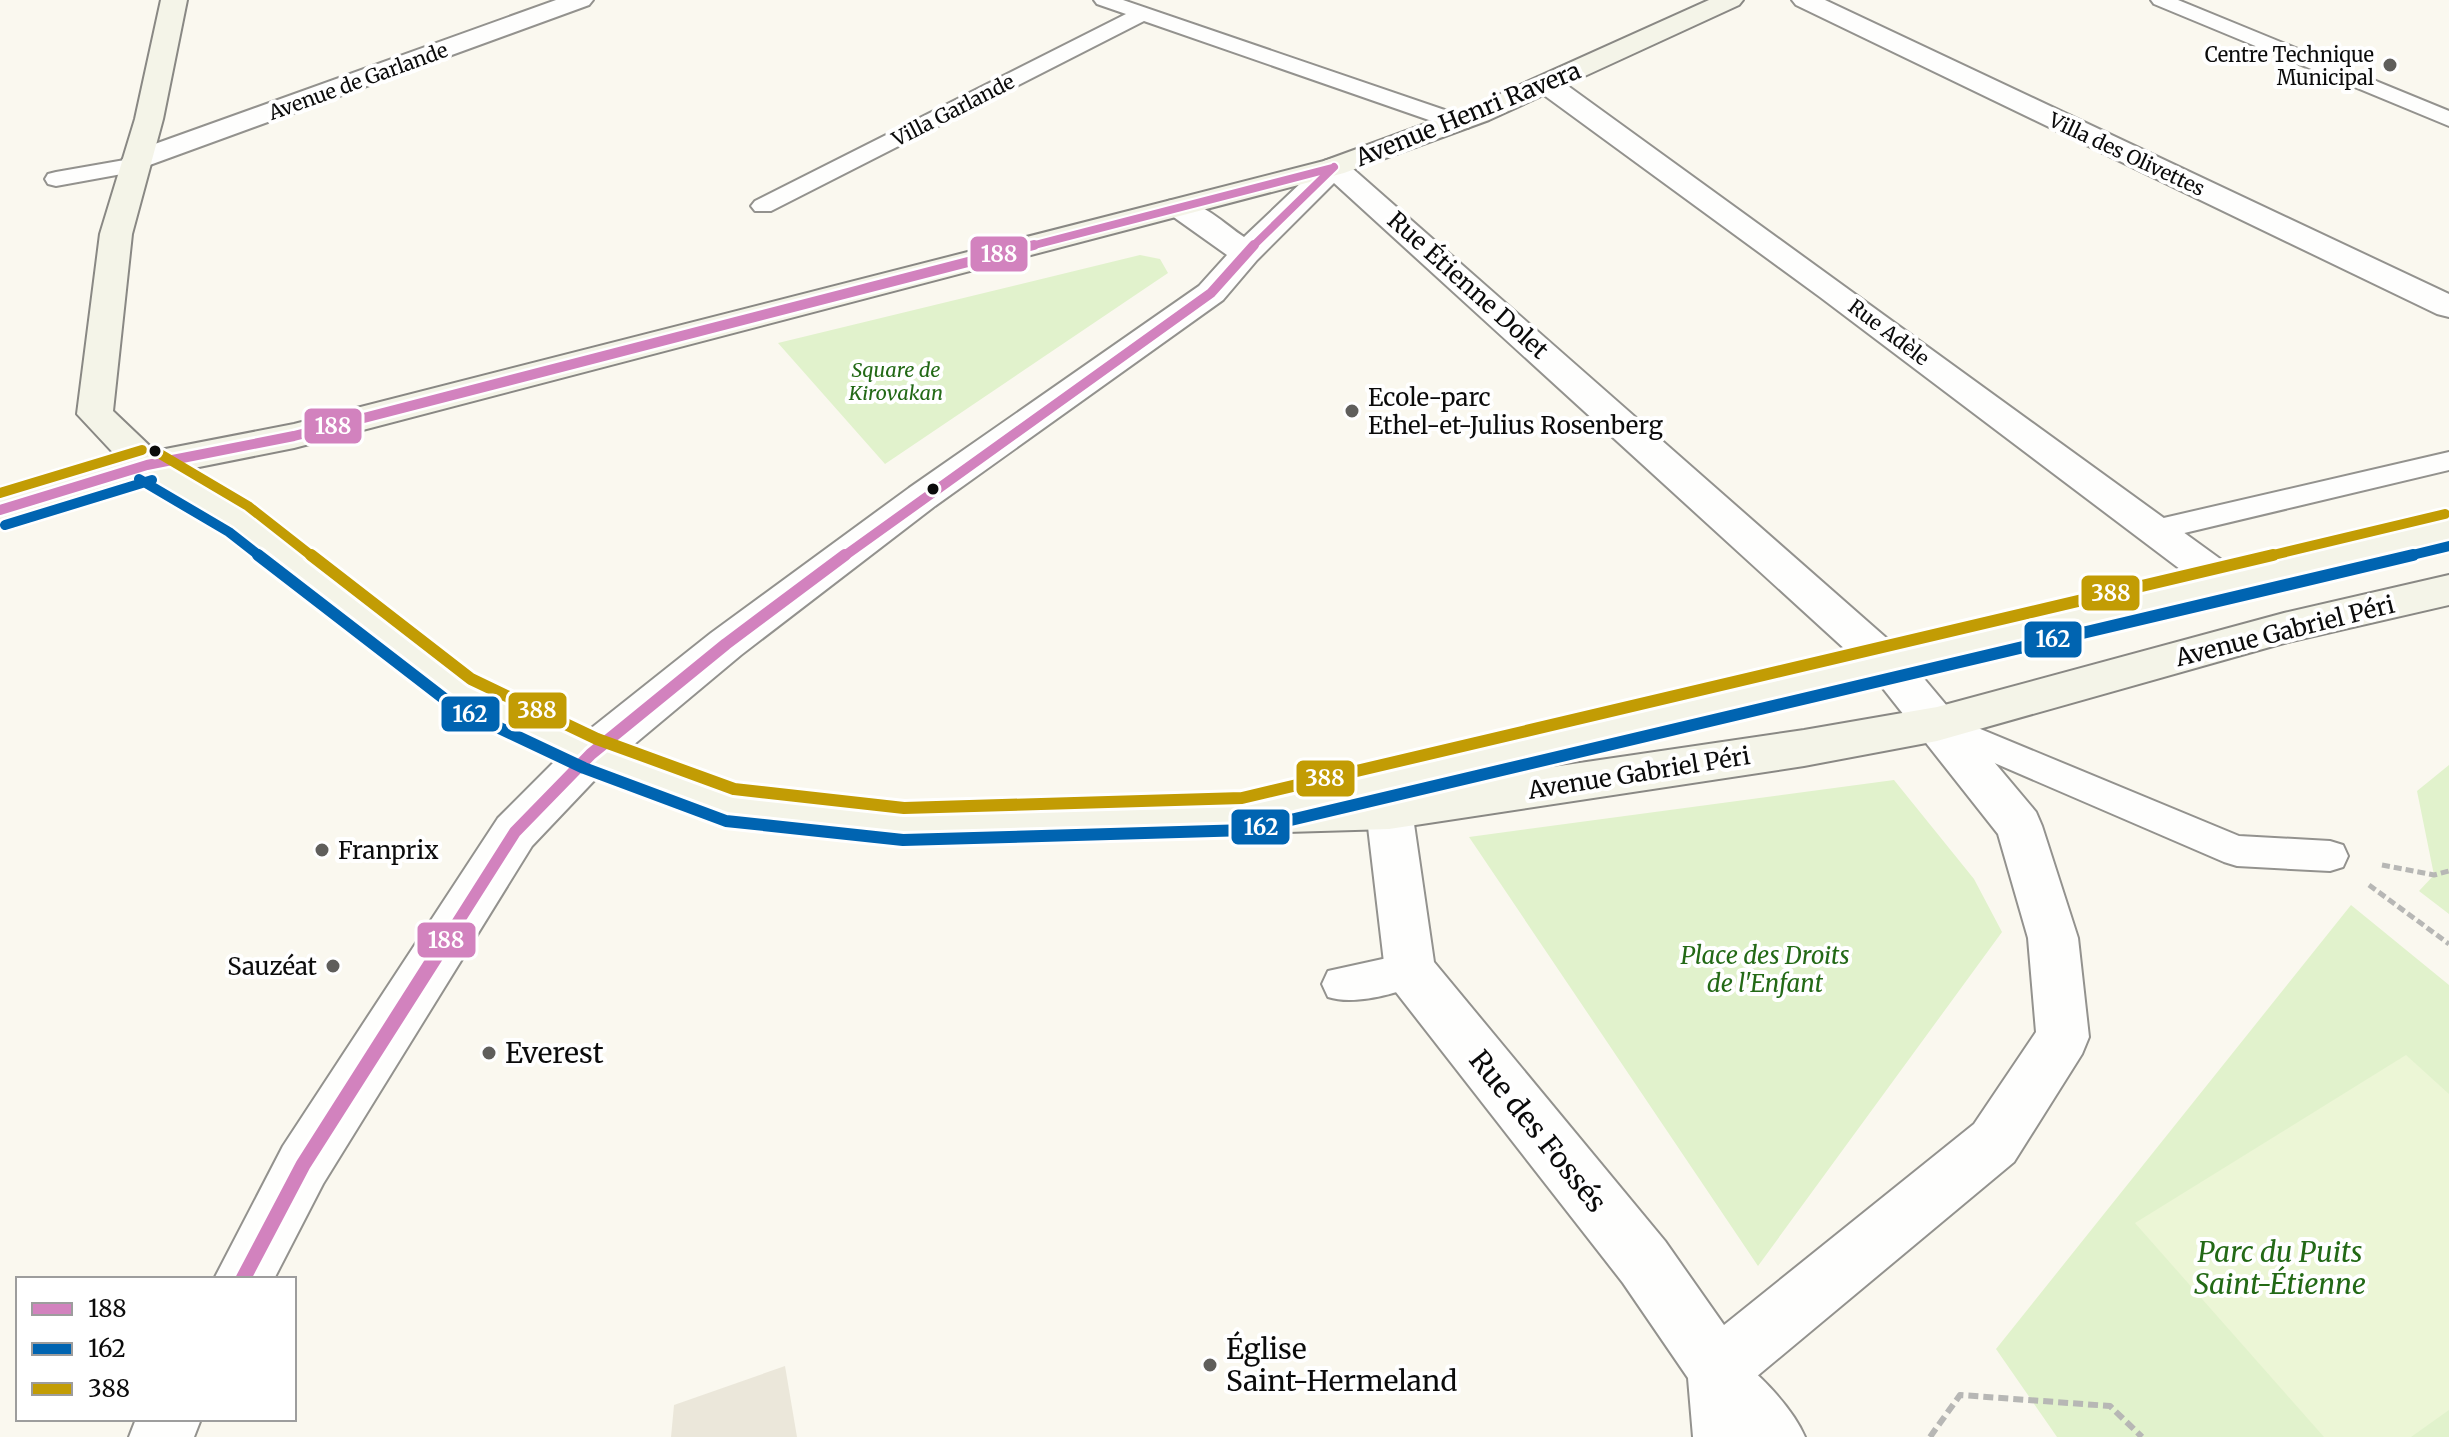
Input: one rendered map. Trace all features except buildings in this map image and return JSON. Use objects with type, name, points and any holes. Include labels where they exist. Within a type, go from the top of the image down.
[{"type":"main road","points":[[136,162],[174,0]]},
{"type":"main road","name":"Avenue Henri Ravera","points":[[1334,167],[1460,123],[1730,0]]},
{"type":"main road","name":"Avenue Gabriel Péri","points":[[136,162],[116,234],[95,414],[147,465],[238,519],[463,693],[591,754],[730,805],[903,824],[1389,810],[1804,748],[1937,724],[2284,628],[2449,590]]},
{"type":"main road","points":[[0,510],[147,465],[294,436],[1334,167]]},
{"type":"main road","name":"Avenue Gabriel Péri","points":[[1244,814],[2449,530]]},
{"type":"street","name":"Avenue de Garlande","points":[[136,162],[580,0]]},
{"type":"street","name":"Villa des Olivettes","points":[[1805,0],[2449,307]]},
{"type":"street","name":"Rue Adèle","points":[[1547,84],[1832,290],[2227,584]]},
{"type":"street","name":"Avenue Henri Ravera","points":[[244,1277],[303,1165],[515,832],[591,754],[726,644],[922,497],[1211,293],[1246,253],[1334,167]]},
{"type":"street","name":"Rue Étienne Dolet","points":[[1334,167],[1885,661]]},
{"type":"street","points":[[1179,207],[1246,253]]},
{"type":"street","points":[[1718,1369],[1994,1143],[2063,1037],[2053,938],[2019,826],[1885,661]]},
{"type":"street","points":[[1389,810],[1410,971]]},
{"type":"street","name":"Rue des Fossés","points":[[1410,971],[1644,1262],[1718,1369],[1724,1437]]},
{"type":"lane","points":[[1104,0],[1460,123]]},
{"type":"lane","points":[[2161,0],[2449,119]]},
{"type":"lane","name":"Villa Garlande","points":[[763,206],[1142,14]]},
{"type":"lane","points":[[56,179],[136,162]]},
{"type":"lane","points":[[2155,530],[2449,461]]},
{"type":"lane","points":[[1937,724],[2237,851],[2330,856]]},
{"type":"lane","points":[[1342,984],[1410,971]]},
{"type":"lane","points":[[1718,1369],[1781,1437]]},
{"type":"path","points":[[2330,856],[2434,875],[2449,871]]},
{"type":"path","points":[[2330,856],[2449,944]]},
{"type":"path","points":[[1930,1437],[1960,1395],[2110,1406],[2142,1437]]},
{"type":"green space","name":"Square de Kirovakan","points":[[1140,255],[1160,259],[1168,273],[885,464],[778,343]]},
{"type":"green space","points":[[2449,765],[2449,914],[2419,891],[2434,875],[2417,791]]},
{"type":"green space","name":"Place des Droits de l'Enfant","points":[[1894,780],[1974,879],[2002,932],[1758,1266],[1469,837]]},
{"type":"green space","name":"Parc du Puits Saint-Étienne","points":[[2351,905],[2449,985],[2449,1437],[2057,1437],[1996,1349]]},
{"type":"green space","points":[[2406,1055],[2449,1094],[2449,1410],[2411,1437],[2324,1437],[2135,1223]]},
{"type":"shaded area","points":[[785,1366],[797,1437],[671,1437],[674,1405]]},
{"type":"transit line","name":"188","points":[[244,1277],[303,1165],[515,832],[591,754],[726,644],[922,497],[1211,293],[1246,253],[1334,167]]},
{"type":"transit line","name":"188","points":[[0,510],[147,465],[294,436],[1332,168]]},
{"type":"transit line","name":"388","points":[[0,493],[142,450]]},
{"type":"transit line","name":"388","points":[[155,451],[248,506],[471,679],[597,739],[734,789],[904,808],[1242,798],[2445,514]]},
{"type":"transit line","name":"162","points":[[139,479],[229,532],[455,707],[584,768],[726,821],[903,840],[1248,830],[2449,546]]},
{"type":"transit line","name":"162","points":[[5,525],[152,480]]},
{"type":"place","name":"Centre Technique Municipal","points":[[2390,65]]},
{"type":"place","name":"Ecole-parc Ethel-et-Julius Rosenberg","points":[[1352,411]]},
{"type":"place","name":"Franprix","points":[[322,850]]},
{"type":"place","name":"Sauzéat","points":[[333,966]]},
{"type":"place","name":"Everest","points":[[489,1053]]},
{"type":"place","name":"Église Saint-Hermeland","points":[[1210,1365]]}]
